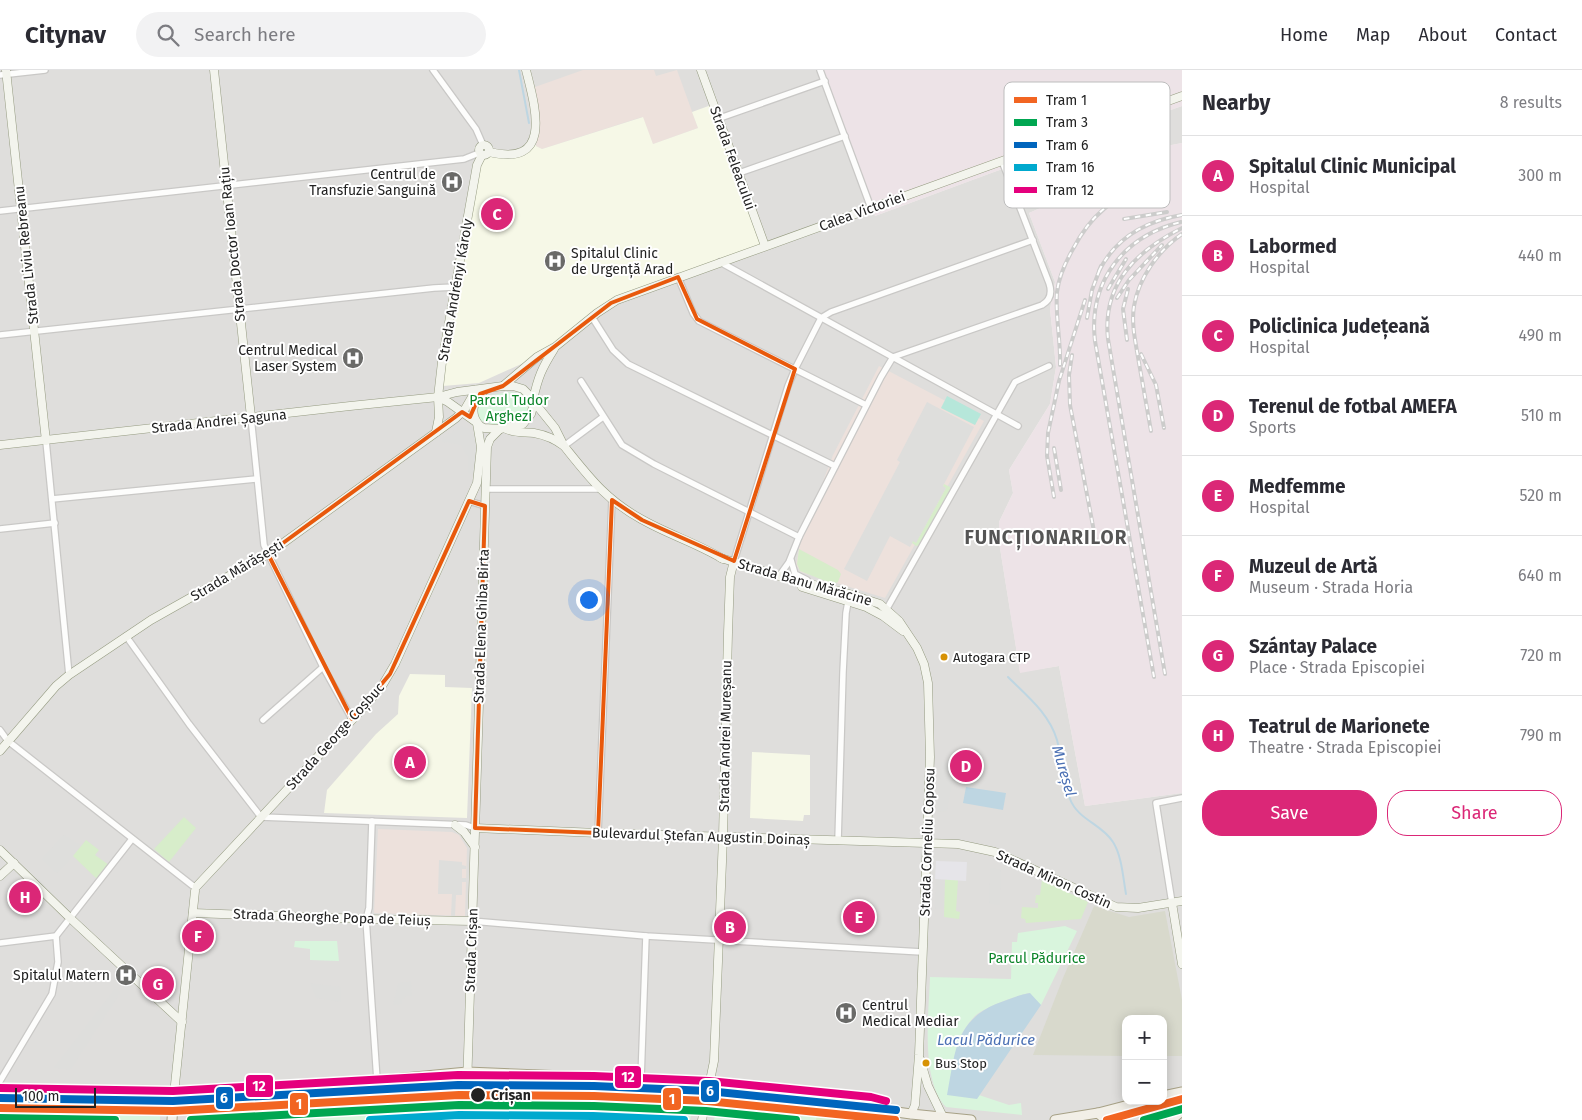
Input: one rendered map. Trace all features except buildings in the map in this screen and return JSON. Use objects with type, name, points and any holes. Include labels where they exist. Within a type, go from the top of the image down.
[{"type":"main road","name":"Strada Doctor Ioan Rațiu","points":[[214,70],[251,418]]},
{"type":"main road","points":[[483,151],[508,154],[519,152],[526,149],[534,140],[536,117],[526,70]]},
{"type":"main road","name":"Strada Feleacului","points":[[701,70],[765,246]]},
{"type":"main road","name":"Strada Liviu Rebreanu","points":[[4,73],[21,208],[46,440]]},
{"type":"main road","name":"Strada Andrényi Károly","points":[[438,397],[442,362],[477,165],[483,151]]},
{"type":"main road","name":"Calea Victoriei","points":[[503,386],[537,357],[556,347],[592,317],[617,300],[1002,161]]},
{"type":"main road","name":"Calea Victoriei","points":[[534,401],[539,376],[545,362],[556,347]]},
{"type":"main road","points":[[438,397],[484,428],[502,429],[520,426],[525,423],[531,414],[534,401],[523,388],[503,386],[486,389],[480,394],[473,409],[477,422]]},
{"type":"main road","name":"Strada Andrei Șaguna","points":[[0,445],[438,397],[457,392],[486,389]]},
{"type":"main road","name":"Strada Mărășești","points":[[0,751],[56,686],[69,675],[151,620],[268,554],[462,412],[476,390]]},
{"type":"main road","points":[[436,432],[439,417],[438,397]]},
{"type":"main road","name":"Strada Banu Mărăcine","points":[[534,401],[555,428],[564,446],[599,489],[642,520],[733,563],[866,608],[885,612]]},
{"type":"main road","name":"Strada George Coșbuc","points":[[195,887],[352,720],[390,674],[479,475],[481,442],[477,422]]},
{"type":"main road","name":"Strada Banu Mărăcine","points":[[502,429],[534,433],[548,437],[564,446]]},
{"type":"main road","name":"Strada Elena Ghiba Birta","points":[[476,828],[487,444],[502,429]]},
{"type":"main road","name":"Strada Banu Mărăcine","points":[[733,563],[870,600],[885,612]]},
{"type":"main road","name":"Strada Andrei Mureșanu","points":[[702,1120],[714,1060],[723,837],[730,577],[733,563]]},
{"type":"main road","name":"Strada Corneliu Coposu","points":[[885,612],[899,622],[916,648],[924,664],[928,684],[930,757],[919,1055],[915,1106],[908,1117]]},
{"type":"main road","points":[[455,825],[464,832],[475,847]]},
{"type":"main road","name":"Bulevardul Ștefan Augustin Doinaș","points":[[476,828],[927,843]]},
{"type":"main road","name":"Strada Crișan","points":[[466,1120],[476,828]]},
{"type":"main road","name":"Strada Miron Costin","points":[[927,843],[965,845],[995,852],[1116,907],[1131,909],[1182,901]]},
{"type":"main road","points":[[0,850],[182,1022]]},
{"type":"main road","points":[[0,876],[14,863]]},
{"type":"main road","points":[[172,1120],[195,887]]},
{"type":"main road","points":[[1172,903],[1182,964]]},
{"type":"main road","name":"Strada Gheorghe Popa de Teiuș","points":[[193,912],[472,921]]},
{"type":"main road","name":"Strada Corneliu Coposu","points":[[919,1055],[928,1086],[943,1119]]},
{"type":"main road","points":[[0,1100],[173,1104],[377,1080],[467,1072],[642,1079],[710,1086],[908,1117],[971,1120]]},
{"type":"main road","points":[[1167,1095],[1182,1092]]},
{"type":"main road","points":[[236,1096],[237,1120]]},
{"type":"main road","points":[[1054,1120],[1098,1113],[1129,1105]]},
{"type":"main road","points":[[1171,1120],[1182,1112]]},
{"type":"main road","points":[[1098,1113],[1106,1120]]},
{"type":"street","points":[[4,73],[45,70]]},
{"type":"street","points":[[0,211],[464,158],[483,151],[476,129],[433,70]]},
{"type":"street","points":[[820,70],[871,208]]},
{"type":"street","points":[[720,118],[824,81]]},
{"type":"street","points":[[739,173],[845,136]]},
{"type":"street","points":[[1002,161],[1004,166]]},
{"type":"street","points":[[779,576],[791,558],[799,536],[866,405],[893,357],[1042,304],[1048,300],[1051,295],[1050,283],[1020,208]]},
{"type":"street","points":[[733,563],[781,406],[795,369],[821,318],[831,312],[1033,240]]},
{"type":"street","points":[[720,262],[1018,426]]},
{"type":"street","points":[[678,278],[697,319],[866,405]]},
{"type":"street","points":[[0,335],[455,287]]},
{"type":"street","points":[[592,317],[612,350],[622,359],[835,466]]},
{"type":"street","points":[[885,612],[1015,382],[1049,366]]},
{"type":"street","points":[[581,381],[619,442],[626,448],[654,464],[799,536]]},
{"type":"street","points":[[564,446],[603,417]]},
{"type":"street","points":[[251,418],[263,542],[323,666],[352,720]]},
{"type":"street","points":[[46,440],[69,675]]},
{"type":"street","points":[[52,499],[257,479]]},
{"type":"street","points":[[486,489],[599,489]]},
{"type":"street","points":[[598,833],[612,500]]},
{"type":"street","points":[[468,501],[485,506]]},
{"type":"street","points":[[0,529],[55,523]]},
{"type":"street","points":[[791,558],[795,574],[808,580],[812,585]]},
{"type":"street","points":[[838,841],[843,672],[848,602]]},
{"type":"street","points":[[126,636],[189,724],[261,817],[466,825],[476,828]]},
{"type":"street","points":[[263,720],[323,666]]},
{"type":"street","points":[[0,730],[8,741],[195,887]]},
{"type":"street","points":[[1172,903],[1156,803],[1182,798]]},
{"type":"street","points":[[372,821],[369,908],[366,919],[377,1080]]},
{"type":"street","points":[[0,1081],[52,994],[58,962],[56,936],[132,839]]},
{"type":"street","points":[[472,921],[646,936],[922,952]]},
{"type":"street","points":[[0,943],[56,936]]},
{"type":"street","points":[[642,1079],[646,936]]},
{"type":"highlighted area","points":[[678,277],[697,319],[795,369],[734,561],[642,520],[612,500],[598,833],[475,828],[485,506],[469,501],[390,674],[352,719],[268,554],[462,412],[470,417],[480,394],[503,386],[611,303]]},
{"type":"shaded area","points":[[0,70],[822,70],[875,216],[1004,168],[1004,208],[1040,208],[1029,213],[1055,282],[1050,309],[1056,367],[1050,404],[1009,470],[1013,493],[999,522],[999,542],[1020,672],[1059,666],[1085,806],[1182,793],[1182,1120],[0,1120]]},
{"type":"shaded area","points":[[583,70],[654,70],[656,76],[677,70],[698,128],[653,144],[642,117],[542,149],[536,146],[540,120],[535,87]]},
{"type":"shaded area","points":[[822,70],[1182,70],[1182,106],[1170,110],[1170,82],[1004,82],[1004,168],[875,216]]},
{"type":"shaded area","name":"Spitalul Clinic de Urgență Arad","points":[[714,104],[765,246],[617,300],[537,357],[479,383],[443,386],[441,384],[477,165],[485,155],[512,154],[533,140],[536,146],[542,149],[643,117],[653,144],[698,128],[692,112]]},
{"type":"shaded area","points":[[1182,106],[1182,143],[1170,145],[1170,110]]},
{"type":"shaded area","points":[[1182,143],[1182,793],[1085,806],[1059,666],[1020,673],[999,542],[999,522],[1013,493],[1009,470],[1050,404],[1056,367],[1050,309],[1055,282],[1029,213],[1040,208],[1170,208],[1170,145]]},
{"type":"shaded area","points":[[879,366],[984,421],[885,598],[801,572],[796,565],[800,542],[833,455]]},
{"type":"shaded area","points":[[927,402],[974,427],[943,486],[946,488],[916,543],[913,542],[910,547],[890,536],[867,581],[844,569],[900,462],[897,460]]},
{"type":"shaded area","points":[[462,426],[467,428],[475,439],[477,452],[475,474],[468,473],[468,457],[462,446],[442,442],[442,438]]},
{"type":"shaded area","points":[[410,674],[445,675],[445,687],[472,688],[467,818],[324,813],[327,790],[376,734],[398,714],[399,696]]},
{"type":"shaded area","points":[[752,752],[810,755],[810,815],[804,815],[803,821],[750,818]]},
{"type":"shaded area","points":[[954,761],[954,772],[947,811],[938,812],[941,762]]},
{"type":"shaded area","points":[[378,829],[452,832],[459,835],[467,848],[465,916],[374,913]]},
{"type":"shaded area","points":[[64,835],[82,846],[57,873],[42,859]]},
{"type":"shaded area","points":[[439,860],[462,862],[462,865],[466,866],[466,869],[462,869],[462,878],[466,878],[466,882],[462,882],[462,895],[456,895],[455,916],[451,916],[452,894],[438,894]]},
{"type":"shaded area","points":[[936,861],[967,862],[966,881],[935,879]]},
{"type":"shaded area","points":[[990,868],[1001,869],[1000,905],[989,904]]},
{"type":"shaded area","points":[[936,879],[945,879],[944,909],[935,909]]},
{"type":"shaded area","points":[[1094,906],[1129,917],[1165,911],[1182,1000],[1182,1056],[1167,1056],[1167,1015],[1122,1015],[1122,1056],[1033,1055]]},
{"type":"shaded area","points":[[411,981],[412,996],[406,996],[402,999],[402,1004],[393,1005],[398,983]]},
{"type":"shaded area","points":[[310,983],[341,987],[341,1002],[316,998]]},
{"type":"shaded area","points":[[116,988],[120,993],[70,1070],[54,1068]]},
{"type":"green space","name":"Parcul Tudor Arghezi","points":[[508,392],[521,393],[527,399],[528,409],[523,420],[495,425],[481,421],[477,409],[482,397]]},
{"type":"green space","points":[[947,396],[981,414],[975,425],[941,408]]},
{"type":"green space","points":[[944,484],[950,487],[950,490],[919,545],[916,546],[912,543],[913,541],[916,543],[946,488],[943,486]]},
{"type":"green space","points":[[799,549],[838,570],[841,574],[838,582],[833,584],[800,571],[797,564]]},
{"type":"green space","points":[[184,817],[196,828],[169,862],[154,849]]},
{"type":"green space","points":[[86,840],[99,850],[95,855],[109,865],[97,879],[73,856]]},
{"type":"green space","points":[[945,879],[958,880],[956,911],[960,912],[959,919],[944,917]]},
{"type":"green space","points":[[1042,880],[1088,902],[1081,919],[1026,923],[1025,919],[1021,918],[1022,907],[1038,908],[1038,903],[1035,903],[1036,895],[1040,895]]},
{"type":"green space","name":"Parcul Pădurice","points":[[1065,926],[1077,931],[1041,1005],[1029,993],[1000,1002],[974,1017],[960,1037],[979,1095],[1009,1105],[1021,1103],[1022,1115],[946,1107],[938,1095],[932,1080],[929,1063],[930,977],[1011,979],[1012,942],[1017,942],[1018,933]]},
{"type":"green space","points":[[295,941],[337,941],[339,961],[310,960],[310,949],[294,947]]},
{"type":"green space","points":[[476,1076],[638,1082],[697,1088],[690,1120],[476,1120]]},
{"type":"green space","points":[[458,1077],[456,1113],[452,1113],[452,1119],[456,1120],[245,1120],[245,1098]]},
{"type":"green space","points":[[720,1092],[818,1103],[816,1120],[714,1120]]},
{"type":"green space","points":[[818,1103],[888,1114],[887,1120],[816,1120]]},
{"type":"green space","points":[[0,1104],[109,1105],[110,1111],[150,1112],[150,1116],[160,1116],[160,1120],[0,1120]]},
{"type":"water","points":[[966,787],[1006,793],[1003,810],[963,803]]},
{"type":"water","name":"Lacul Pădurice","points":[[1030,993],[1041,1005],[977,1099],[947,1095],[959,1041],[964,1030],[972,1020],[982,1011],[996,1004]]},
{"type":"waterway","points":[[519,70],[529,123]]},
{"type":"waterway","name":"Mureșel","points":[[1008,677],[1043,713],[1053,730],[1070,799],[1079,812],[1103,831],[1113,842],[1120,860],[1126,894]]},
{"type":"railway","points":[[1060,365],[1057,292],[1061,275],[1067,259],[1086,227],[1105,208]]},
{"type":"railway","points":[[1124,219],[1167,212]]},
{"type":"railway","points":[[1099,271],[1114,249],[1133,232],[1144,226],[1182,215]]},
{"type":"railway","points":[[1154,677],[1095,341],[1094,319],[1097,299],[1104,281],[1114,264],[1127,250],[1143,238],[1181,222]]},
{"type":"railway","points":[[1165,674],[1108,339],[1108,319],[1111,302],[1117,286],[1126,272],[1150,247],[1182,228]]},
{"type":"railway","points":[[1151,431],[1134,334],[1134,306],[1140,285],[1151,265],[1182,234]]},
{"type":"railway","points":[[1117,298],[1129,280],[1162,245]]},
{"type":"railway","points":[[1108,289],[1126,259]]},
{"type":"railway","points":[[1087,318],[1092,290],[1101,266]]},
{"type":"railway","points":[[1127,340],[1123,309],[1128,289]]},
{"type":"railway","points":[[1054,497],[1047,456],[1048,433],[1059,381],[1085,300]]},
{"type":"railway","points":[[1141,354],[1156,385],[1164,428]]},
{"type":"railway","points":[[1072,355],[1069,375],[1070,405],[1096,542]]},
{"type":"railway","points":[[1054,448],[1061,490]]},
{"type":"tram line","name":"12","points":[[0,1088],[173,1091],[458,1075],[594,1076],[709,1081],[871,1097],[886,1101]]},
{"type":"tram line","name":"6","points":[[0,1098],[173,1101],[458,1085],[594,1086],[708,1091],[896,1110]]},
{"type":"tram line","name":"1","points":[[0,1108],[173,1111],[459,1095],[594,1096],[707,1101],[895,1120]]},
{"type":"tram line","name":"1","points":[[1107,1120],[1182,1099]]},
{"type":"tram line","name":"3","points":[[191,1120],[459,1105],[594,1106],[706,1111],[796,1120]]},
{"type":"tram line","name":"3","points":[[1144,1120],[1182,1109]]},
{"type":"tram line","name":"16","points":[[370,1120],[459,1115],[593,1116],[684,1120]]},
{"type":"tram line","name":"3","points":[[0,1118],[115,1120]]},
{"type":"place","name":"Centrul de Transfuzie Sanguină","points":[[452,182]]},
{"type":"place","name":"Policlinica Județeană","points":[[497,214]]},
{"type":"place","name":"Spitalul Clinic de Urgență Arad","points":[[555,261]]},
{"type":"place","name":"Centrul Medical Laser System","points":[[353,358]]},
{"type":"place","name":"Autogara CTP","points":[[944,657]]},
{"type":"place","name":"Spitalul Clinic Municipal","points":[[410,762]]},
{"type":"place","name":"Terenul de fotbal AMEFA","points":[[966,766]]},
{"type":"place","name":"Teatrul de Marionete","points":[[25,897]]},
{"type":"place","name":"Medfemme","points":[[859,917]]},
{"type":"place","name":"Labormed","points":[[730,927]]},
{"type":"place","name":"Muzeul de Artă","points":[[198,936]]},
{"type":"place","name":"Spitalul Matern","points":[[126,975]]},
{"type":"place","name":"Szántay Palace","points":[[158,984]]},
{"type":"place","name":"Centrul Medical Mediar","points":[[846,1013]]},
{"type":"place","name":"Bus Stop","points":[[926,1063]]},
{"type":"place","name":"Crișan","points":[[478,1095]]},
{"type":"district","name":"FUNCȚIONARILOR","points":[[1046,537]]}]
